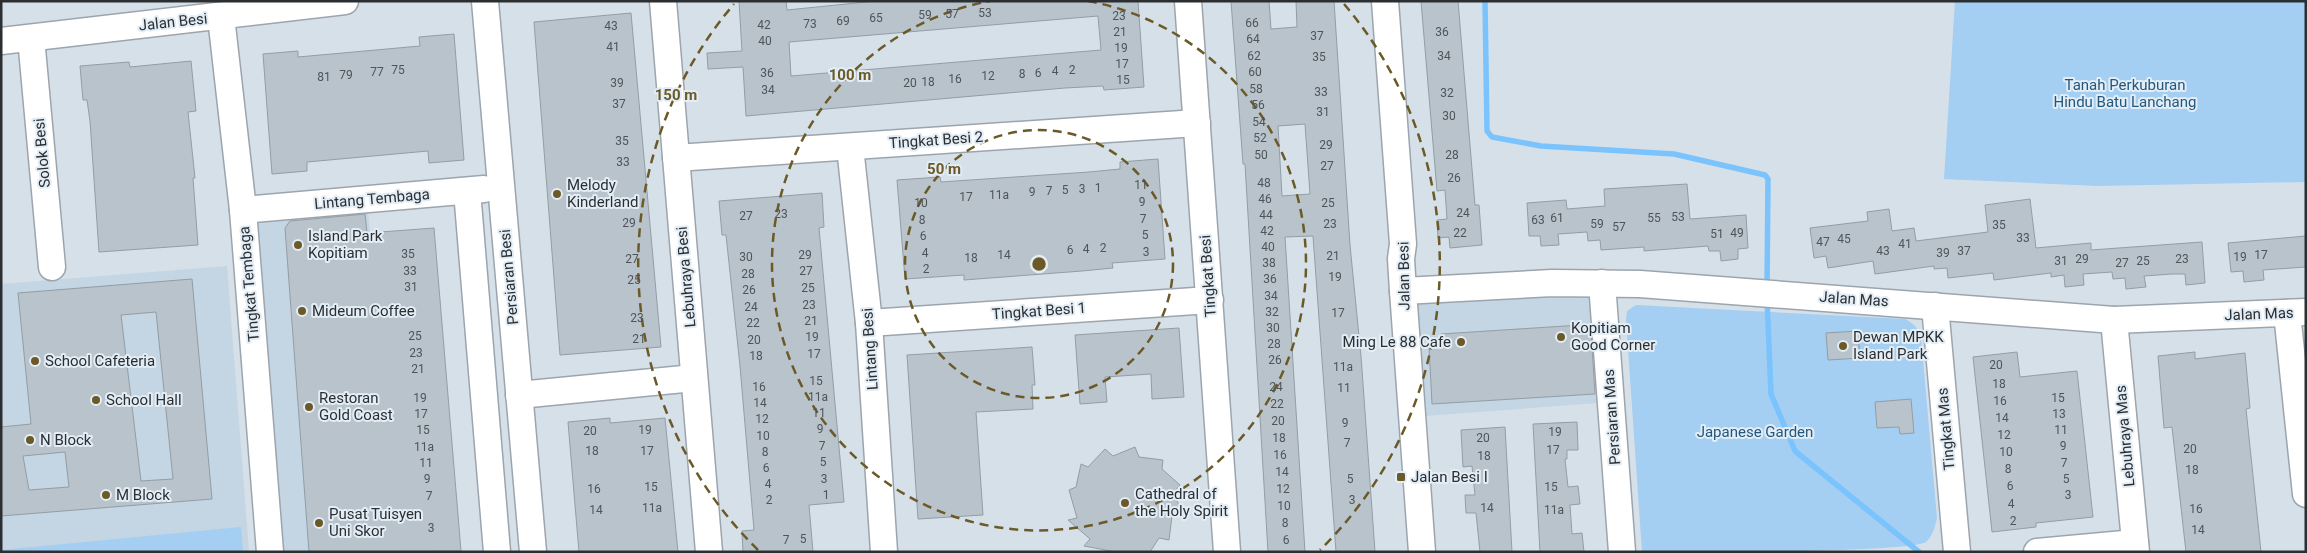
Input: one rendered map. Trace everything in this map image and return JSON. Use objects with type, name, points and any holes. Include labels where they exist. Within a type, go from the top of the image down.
[{"type":"street","name":"Jalan Besi","points":[[1,41],[345,1]]},
{"type":"street","name":"Persiaran Besi","points":[[485,1],[533,552]]},
{"type":"street","name":"Lebuhraya Besi","points":[[663,1],[709,552]]},
{"type":"street","name":"Tingkat Besi","points":[[1188,1],[1227,552]]},
{"type":"street","name":"Jalan Besi","points":[[1385,1],[1403,244],[1401,259],[1422,552]]},
{"type":"street","name":"Tingkat Tembaga","points":[[220,17],[243,210],[270,552]]},
{"type":"street","name":"Solok Besi","points":[[31,38],[52,267]]},
{"type":"street","name":"Tingkat Besi 2","points":[[676,158],[1197,123]]},
{"type":"street","name":"Lintang Besi","points":[[850,146],[869,323],[884,552]]},
{"type":"street","name":"Lintang Tembaga","points":[[243,210],[502,188]]},
{"type":"street","points":[[467,191],[497,552]]},
{"type":"street","points":[[1403,244],[1412,263],[1423,277],[1440,289]]},
{"type":"street","name":"Jalan Mas","points":[[1403,291],[1552,283],[1602,283],[1783,294],[2114,320],[2296,312]]},
{"type":"street","name":"Persiaran Mas","points":[[1602,283],[1622,552]]},
{"type":"street","name":"Tingkat Besi 1","points":[[869,323],[1210,300]]},
{"type":"street","name":"Tingkat Mas","points":[[1935,306],[1957,552]]},
{"type":"street","points":[[2296,312],[2306,494]]},
{"type":"street","name":"Lebuhraya Mas","points":[[2114,320],[2136,547]]},
{"type":"street","points":[[520,395],[694,378]]},
{"type":"street","points":[[2037,552],[2136,547]]},
{"type":"shaded area","points":[[367,199],[398,552],[270,552],[243,210]]},
{"type":"shaded area","points":[[227,266],[249,552],[1,552],[1,284]]},
{"type":"shaded area","points":[[1602,283],[1611,402],[1412,417],[1403,291]]},
{"type":"green space","name":"Tanah Perkuburan Hindu Batu Lanchang","points":[[1955,1],[2306,1],[2306,182],[2097,186],[1944,179]]},
{"type":"green space","name":"Japanese Garden","points":[[1636,305],[1905,319],[1913,324],[1921,337],[1937,518],[1928,540],[1910,546],[1838,550],[1642,552],[1626,319],[1627,311]]},
{"type":"green space","points":[[241,527],[243,552],[1,552],[1,550]]},
{"type":"building","points":[[739,1],[786,1],[787,10],[876,1],[1138,1],[1144,87],[1104,90],[1103,86],[1065,88],[746,116],[743,67],[708,69],[707,53],[742,51]],"holes":[[[1098,16],[1101,50],[791,76],[789,42]]]},
{"type":"building","points":[[1231,1],[1269,1],[1271,29],[1297,27],[1296,1],[1334,1],[1350,245],[1361,356],[1375,552],[1336,552],[1313,236],[1285,237],[1305,552],[1268,552],[1245,164],[1243,164]],"holes":[[[1305,124],[1310,194],[1282,196],[1278,126]]]},
{"type":"building","points":[[1421,1],[1458,1],[1475,205],[1479,205],[1482,245],[1450,248],[1449,237],[1438,238],[1437,220],[1447,219],[1445,190],[1437,191]]},
{"type":"building","points":[[631,13],[661,347],[560,355],[534,22]]},
{"type":"building","points":[[454,34],[464,160],[429,163],[428,151],[307,162],[307,171],[272,174],[263,54],[298,51],[298,57],[420,46],[419,37]]},
{"type":"building","points":[[191,61],[196,111],[188,112],[195,178],[193,178],[198,245],[99,252],[90,121],[87,100],[83,100],[80,66],[129,62],[130,67]]},
{"type":"building","points":[[1158,159],[1165,259],[1112,263],[1113,268],[1082,271],[964,280],[964,275],[905,279],[897,180],[940,177],[941,182],[1089,172],[1120,169],[1120,162]]},
{"type":"building","points":[[1687,184],[1690,219],[1746,215],[1748,248],[1738,249],[1738,259],[1721,261],[1720,251],[1709,251],[1708,246],[1644,251],[1644,247],[1601,250],[1600,240],[1588,241],[1587,232],[1558,234],[1559,245],[1541,246],[1540,236],[1529,236],[1527,203],[1566,200],[1567,209],[1605,206],[1604,189]]},
{"type":"building","points":[[822,193],[824,227],[819,228],[844,502],[809,505],[813,552],[743,552],[742,531],[754,530],[740,366],[726,235],[722,235],[719,201]]},
{"type":"building","points":[[2030,199],[2036,248],[2091,243],[2091,250],[2202,242],[2205,283],[2186,285],[2185,274],[2144,276],[2146,287],[2126,289],[2125,278],[2113,279],[2112,272],[2083,274],[2084,285],[2065,287],[2064,275],[2051,277],[2051,273],[1994,280],[1993,273],[1948,278],[1947,268],[1934,269],[1934,266],[1875,274],[1873,261],[1828,268],[1826,256],[1814,258],[1810,228],[1868,221],[1867,212],[1889,209],[1892,231],[1914,228],[1916,241],[1988,232],[1985,205]]},
{"type":"building","points":[[365,214],[367,233],[434,228],[461,551],[309,552],[285,228],[290,221]]},
{"type":"building","points":[[2306,236],[2306,267],[2263,270],[2264,280],[2244,282],[2243,271],[2231,272],[2228,243]]},
{"type":"building","points":[[192,279],[212,499],[1,516],[1,427],[31,424],[18,293]],"holes":[[[156,312],[173,479],[141,481],[121,315]],[[65,452],[69,487],[29,490],[23,456]]]},
{"type":"building","points":[[1581,325],[1591,332],[1595,394],[1432,404],[1429,347],[1441,334]]},
{"type":"building","points":[[1179,328],[1184,397],[1152,399],[1151,374],[1105,377],[1107,402],[1080,404],[1075,335]]},
{"type":"building","name":"Dewan MPKK Island Park","points":[[1858,331],[1860,358],[1828,360],[1826,333]]},
{"type":"building","points":[[1032,347],[1035,385],[1032,385],[1033,409],[976,412],[983,515],[918,519],[907,355]]},
{"type":"building","points":[[2017,352],[2020,377],[2077,371],[2093,517],[2036,523],[2036,527],[1992,532],[1973,357]]},
{"type":"building","points":[[2195,352],[2195,359],[2245,353],[2250,408],[2246,409],[2261,552],[2186,552],[2172,427],[2164,428],[2158,356]]},
{"type":"building","points":[[1911,399],[1914,433],[1900,434],[1899,427],[1877,428],[1875,402]]},
{"type":"building","points":[[610,418],[610,423],[665,418],[678,552],[579,552],[568,422]]},
{"type":"building","points":[[1577,422],[1578,450],[1567,450],[1567,459],[1565,459],[1568,487],[1578,486],[1580,504],[1570,505],[1572,534],[1582,533],[1584,552],[1540,552],[1533,424]]},
{"type":"building","points":[[1505,427],[1512,552],[1480,552],[1476,513],[1466,513],[1465,495],[1475,495],[1472,466],[1463,467],[1461,430]]},
{"type":"building","name":"Cathedral of the Holy Spirit","points":[[1135,447],[1139,457],[1163,460],[1162,469],[1180,485],[1174,492],[1182,514],[1172,516],[1169,540],[1159,538],[1150,552],[1116,552],[1084,546],[1090,539],[1068,520],[1077,518],[1069,490],[1076,487],[1081,464],[1088,467],[1105,449],[1113,456]]},
{"type":"waterway","points":[[1485,1],[1487,131],[1492,137],[1541,146],[1674,154],[1765,175],[1768,179],[1767,288]]},
{"type":"waterway","points":[[1767,299],[1771,394],[1795,451],[1919,552]]},
{"type":"place","name":"Melody Kinderland","points":[[557,194]]},
{"type":"place","name":"Island Park Kopitiam","points":[[298,245]]},
{"type":"place","name":"Mideum Coffee","points":[[302,311]]},
{"type":"place","name":"Kopitiam Good Corner","points":[[1561,337]]},
{"type":"place","name":"Ming Le 88 Cafe","points":[[1461,342]]},
{"type":"place","name":"Dewan MPKK Island Park","points":[[1843,346]]},
{"type":"place","name":"School Cafeteria","points":[[35,361]]},
{"type":"place","name":"School Hall","points":[[96,400]]},
{"type":"place","name":"Restoran Gold Coast","points":[[309,407]]},
{"type":"place","name":"N Block","points":[[30,440]]},
{"type":"place","name":"Jalan Besi I","points":[[1401,477]]},
{"type":"place","name":"M Block","points":[[106,495]]},
{"type":"place","name":"Cathedral of the Holy Spirit","points":[[1125,503]]},
{"type":"place","name":"Pusat Tuisyen Uni Skor","points":[[319,523]]}]
